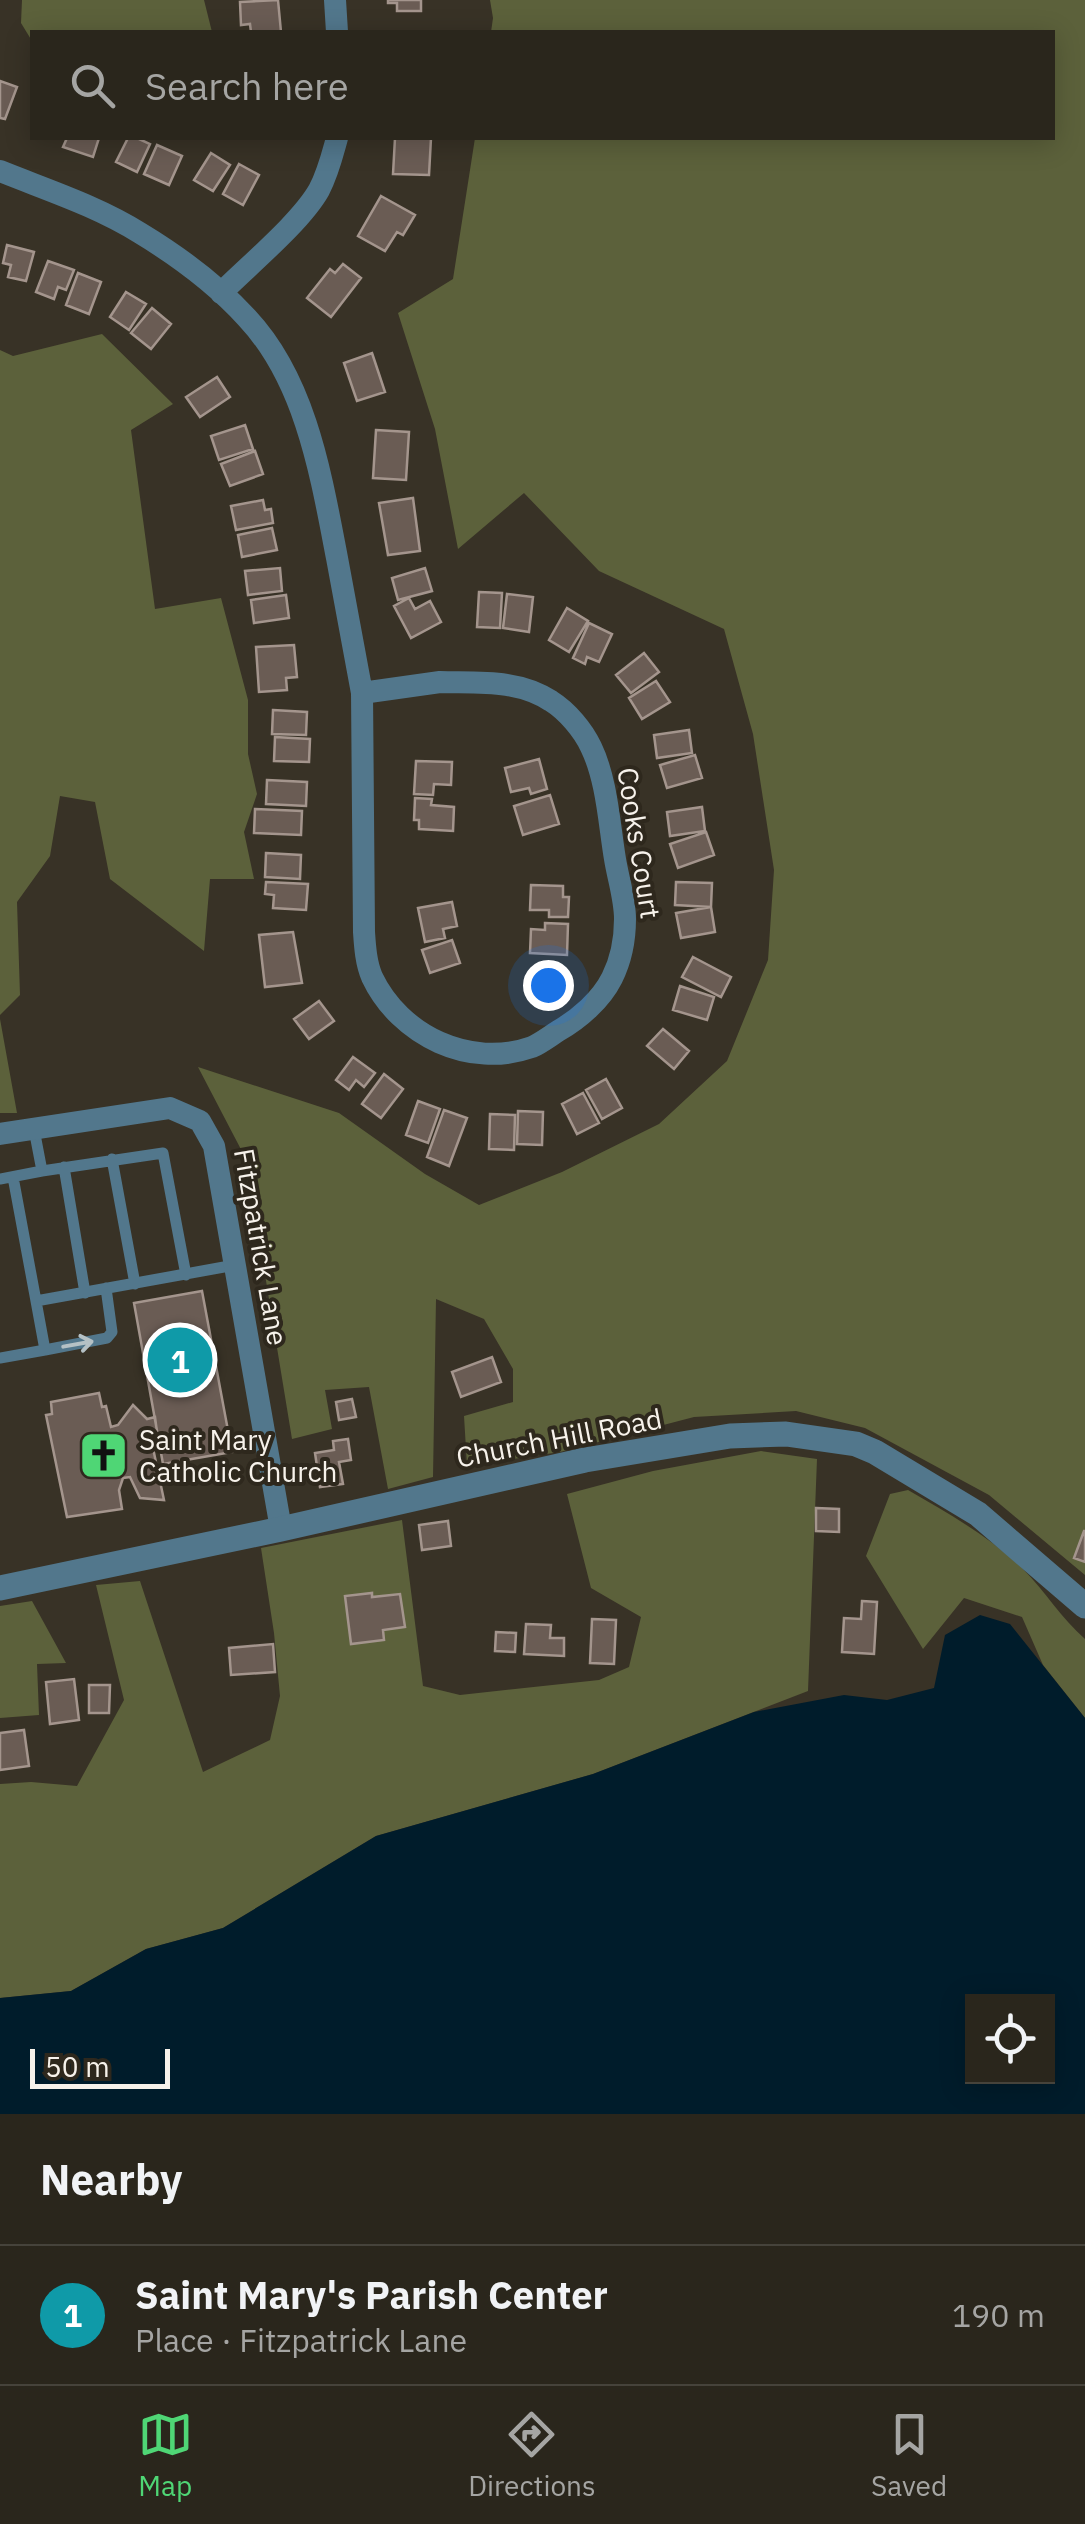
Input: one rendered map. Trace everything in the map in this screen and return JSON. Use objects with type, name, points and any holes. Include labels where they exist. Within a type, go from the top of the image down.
[{"type":"street","points":[[335,0],[337,30]]},
{"type":"street","points":[[221,292],[316,194],[336,140]]},
{"type":"street","name":"Cooks Court","points":[[0,171],[138,231],[198,272],[249,320],[265,341],[300,403],[325,495],[362,693],[364,932],[372,977],[394,1009],[414,1029],[435,1042],[480,1054],[534,1046],[576,1020],[590,1006],[611,981],[621,954],[625,917],[600,770],[590,745],[567,714],[550,700],[504,683],[440,682],[362,693]]},
{"type":"street","name":"Fitzpatrick Lane","points":[[0,1134],[170,1108],[200,1121],[214,1146],[280,1529]]},
{"type":"street","name":"Church Hill Road","points":[[0,1588],[585,1460],[730,1436],[786,1434],[856,1444],[875,1452],[978,1514],[1085,1606]]},
{"type":"lane","points":[[34,1129],[42,1170]]},
{"type":"lane","points":[[45,1350],[6,1178],[163,1152],[186,1275]]},
{"type":"lane","points":[[112,1159],[134,1284]]},
{"type":"lane","points":[[64,1167],[85,1292]]},
{"type":"lane","points":[[36,1302],[235,1265]]},
{"type":"lane","points":[[0,1358],[110,1336],[106,1288]]},
{"type":"green space","points":[[22,0],[204,0],[212,30],[30,30],[30,38],[21,23]]},
{"type":"green space","points":[[490,0],[1085,0],[1085,1575],[989,1495],[865,1428],[796,1411],[694,1417],[560,1452],[467,1466],[464,1416],[513,1402],[513,1369],[484,1319],[436,1299],[433,1477],[388,1489],[369,1387],[325,1390],[332,1429],[292,1439],[246,1159],[198,1067],[339,1113],[425,1174],[479,1205],[562,1172],[659,1124],[727,1061],[768,960],[774,870],[753,734],[724,629],[599,571],[524,493],[458,549],[435,429],[398,313],[453,279],[475,140],[1055,140],[1055,30],[491,30]]},
{"type":"green space","points":[[102,334],[173,404],[131,430],[155,609],[221,598],[248,700],[248,754],[257,794],[244,832],[254,879],[210,879],[204,951],[110,879],[95,802],[60,796],[50,856],[17,902],[20,995],[0,1015],[0,350],[13,356]]},
{"type":"green space","points":[[0,1019],[17,1113],[0,1113]]},
{"type":"green space","points":[[761,1451],[817,1459],[808,1691],[593,1774],[376,1836],[223,1928],[146,1949],[71,1991],[0,1998],[0,1784],[77,1786],[124,1700],[96,1585],[140,1581],[203,1772],[270,1740],[280,1696],[261,1548],[402,1520],[423,1686],[460,1695],[599,1680],[629,1667],[641,1617],[591,1588],[567,1494],[653,1471]]},
{"type":"green space","points":[[908,1490],[997,1546],[1031,1577],[1085,1639],[1085,1718],[1043,1665],[1022,1617],[964,1598],[923,1649],[866,1556],[890,1494]]},
{"type":"green space","points":[[32,1601],[66,1663],[37,1664],[39,1715],[0,1718],[0,1606]]},
{"type":"water","points":[[980,1615],[1010,1624],[1085,1718],[1085,2114],[0,2114],[0,1998],[71,1991],[146,1949],[223,1928],[376,1836],[593,1774],[754,1712],[844,1695],[887,1700],[934,1688],[945,1635]]},
{"type":"building","points":[[278,0],[281,30],[251,30],[250,24],[241,25],[240,2]]},
{"type":"building","points":[[388,0],[421,0],[421,11],[397,11],[397,3]]},
{"type":"building","points":[[0,81],[17,87],[5,119],[0,118]]},
{"type":"building","points":[[66,140],[98,140],[93,157],[63,147]]},
{"type":"building","points":[[127,140],[150,144],[137,172],[116,162]]},
{"type":"building","points":[[395,140],[431,140],[429,175],[393,174]]},
{"type":"building","points":[[157,145],[182,156],[169,185],[144,174]]},
{"type":"building","points":[[211,153],[230,165],[213,191],[194,180]]},
{"type":"building","points":[[239,164],[259,175],[243,205],[223,194]]},
{"type":"building","points":[[381,196],[415,215],[403,235],[397,232],[385,251],[358,236]]},
{"type":"building","points":[[7,245],[34,252],[26,281],[8,277],[11,265],[3,263]]},
{"type":"building","points":[[48,261],[74,270],[66,290],[58,287],[54,299],[36,292]]},
{"type":"building","points":[[343,264],[361,278],[331,317],[307,298],[330,269],[335,273]]},
{"type":"building","points":[[78,273],[101,282],[89,314],[66,305]]},
{"type":"building","points":[[126,292],[146,304],[129,330],[110,317]]},
{"type":"building","points":[[152,308],[171,324],[151,349],[131,333]]},
{"type":"building","points":[[372,353],[385,392],[357,401],[344,363]]},
{"type":"building","points":[[217,377],[230,397],[200,417],[186,397]]},
{"type":"building","points":[[245,425],[253,449],[219,460],[211,436]]},
{"type":"building","points":[[376,430],[409,432],[406,480],[373,478]]},
{"type":"building","points":[[255,451],[263,474],[230,486],[221,464]]},
{"type":"building","points":[[413,498],[420,551],[388,555],[379,503]]},
{"type":"building","points":[[263,500],[265,510],[271,509],[273,523],[236,530],[231,506]]},
{"type":"building","points":[[272,528],[277,550],[242,557],[238,535]]},
{"type":"building","points":[[280,568],[282,591],[248,595],[245,571]]},
{"type":"building","points":[[425,568],[432,591],[398,600],[392,578]]},
{"type":"building","points":[[479,592],[502,593],[500,628],[477,627]]},
{"type":"building","points":[[507,594],[533,597],[529,632],[503,628]]},
{"type":"building","points":[[286,595],[289,618],[254,623],[251,600]]},
{"type":"building","points":[[409,598],[415,609],[430,601],[441,622],[411,638],[394,606]]},
{"type":"building","points":[[567,608],[588,621],[569,652],[549,640]]},
{"type":"building","points":[[589,623],[612,634],[599,662],[587,657],[585,664],[573,658]]},
{"type":"building","points":[[294,645],[297,677],[286,678],[287,690],[259,692],[256,647]]},
{"type":"building","points":[[644,653],[659,672],[631,693],[616,675]]},
{"type":"building","points":[[656,681],[670,702],[642,719],[629,698]]},
{"type":"building","points":[[273,710],[307,712],[306,735],[272,734]]},
{"type":"building","points":[[689,730],[692,753],[657,758],[654,735]]},
{"type":"building","points":[[275,737],[310,739],[309,762],[274,761]]},
{"type":"building","points":[[695,755],[702,778],[667,788],[660,765]]},
{"type":"building","points":[[539,759],[547,789],[531,794],[529,788],[511,792],[505,768]]},
{"type":"building","points":[[416,761],[452,762],[451,785],[434,784],[433,795],[414,794]]},
{"type":"building","points":[[267,780],[307,782],[306,806],[266,804]]},
{"type":"building","points":[[550,795],[559,824],[523,835],[514,806]]},
{"type":"building","points":[[415,798],[432,799],[431,805],[454,807],[453,831],[419,829],[419,820],[414,820]]},
{"type":"building","points":[[702,807],[705,831],[670,836],[667,812]]},
{"type":"building","points":[[255,809],[302,811],[301,835],[254,833]]},
{"type":"building","points":[[706,832],[714,855],[678,868],[670,844]]},
{"type":"building","points":[[266,853],[301,855],[300,879],[265,877]]},
{"type":"building","points":[[266,882],[308,884],[306,910],[273,908],[274,895],[265,894]]},
{"type":"building","points":[[676,882],[712,883],[711,907],[675,905]]},
{"type":"building","points":[[531,885],[563,886],[563,897],[569,897],[568,917],[549,917],[549,910],[530,910]]},
{"type":"building","points":[[452,902],[457,926],[443,929],[445,938],[425,942],[418,908]]},
{"type":"building","points":[[711,907],[715,932],[681,938],[676,913]]},
{"type":"building","points":[[545,923],[568,924],[567,955],[530,953],[531,929],[545,930]]},
{"type":"building","points":[[293,932],[302,983],[265,987],[259,935]]},
{"type":"building","points":[[452,940],[460,963],[430,973],[422,950]]},
{"type":"building","points":[[693,957],[731,977],[721,997],[682,977]]},
{"type":"building","points":[[680,986],[714,997],[707,1020],[673,1010]]},
{"type":"building","points":[[319,1001],[334,1021],[309,1039],[294,1019]]},
{"type":"building","points":[[663,1029],[689,1051],[674,1069],[647,1046]]},
{"type":"building","points":[[353,1057],[375,1073],[364,1087],[356,1080],[349,1090],[336,1080]]},
{"type":"building","points":[[384,1074],[403,1089],[381,1118],[362,1104]]},
{"type":"building","points":[[606,1079],[622,1108],[602,1119],[586,1090]]},
{"type":"building","points":[[583,1093],[599,1123],[577,1134],[562,1104]]},
{"type":"building","points":[[418,1101],[440,1109],[428,1143],[406,1135]]},
{"type":"building","points":[[444,1110],[467,1118],[449,1166],[427,1157]]},
{"type":"building","points":[[518,1111],[543,1112],[542,1145],[517,1144]]},
{"type":"building","points":[[490,1114],[515,1115],[514,1150],[489,1149]]},
{"type":"building","points":[[202,1291],[232,1452],[163,1464],[134,1303]]},
{"type":"building","points":[[492,1357],[501,1382],[461,1397],[452,1372]]},
{"type":"building","name":"Saint Mary Catholic Church","points":[[99,1393],[111,1427],[118,1425],[133,1405],[147,1419],[155,1417],[157,1432],[150,1434],[164,1500],[140,1498],[130,1477],[123,1478],[119,1490],[122,1509],[67,1517],[46,1415],[52,1414],[51,1402]]},
{"type":"building","points":[[352,1399],[356,1417],[339,1420],[336,1402]]},
{"type":"building","points":[[348,1439],[351,1460],[339,1462],[343,1484],[320,1487],[315,1453],[334,1450],[333,1441]]},
{"type":"building","points":[[816,1508],[839,1509],[839,1532],[816,1531]]},
{"type":"building","points":[[448,1521],[451,1546],[422,1550],[419,1525]]},
{"type":"building","points":[[1085,1531],[1085,1562],[1074,1558]]},
{"type":"building","points":[[372,1593],[372,1597],[400,1594],[405,1627],[383,1630],[384,1640],[351,1644],[345,1596]]},
{"type":"building","points":[[862,1601],[877,1602],[874,1654],[842,1652],[844,1618],[861,1619]]},
{"type":"building","points":[[592,1619],[616,1620],[614,1664],[590,1663]]},
{"type":"building","points":[[526,1624],[551,1625],[550,1638],[564,1638],[564,1656],[524,1654]]},
{"type":"building","points":[[496,1632],[516,1633],[515,1652],[495,1651]]},
{"type":"building","points":[[273,1644],[275,1672],[231,1675],[229,1648]]},
{"type":"building","points":[[74,1679],[79,1720],[50,1724],[46,1682]]},
{"type":"building","points":[[89,1685],[110,1685],[109,1713],[89,1713]]},
{"type":"building","points":[[24,1730],[29,1766],[0,1770],[0,1733]]},
{"type":"place","name":"Saint Mary's Parish Center","points":[[180,1360]]},
{"type":"place","name":"Saint Mary Catholic Church","points":[[104,1456]]}]
